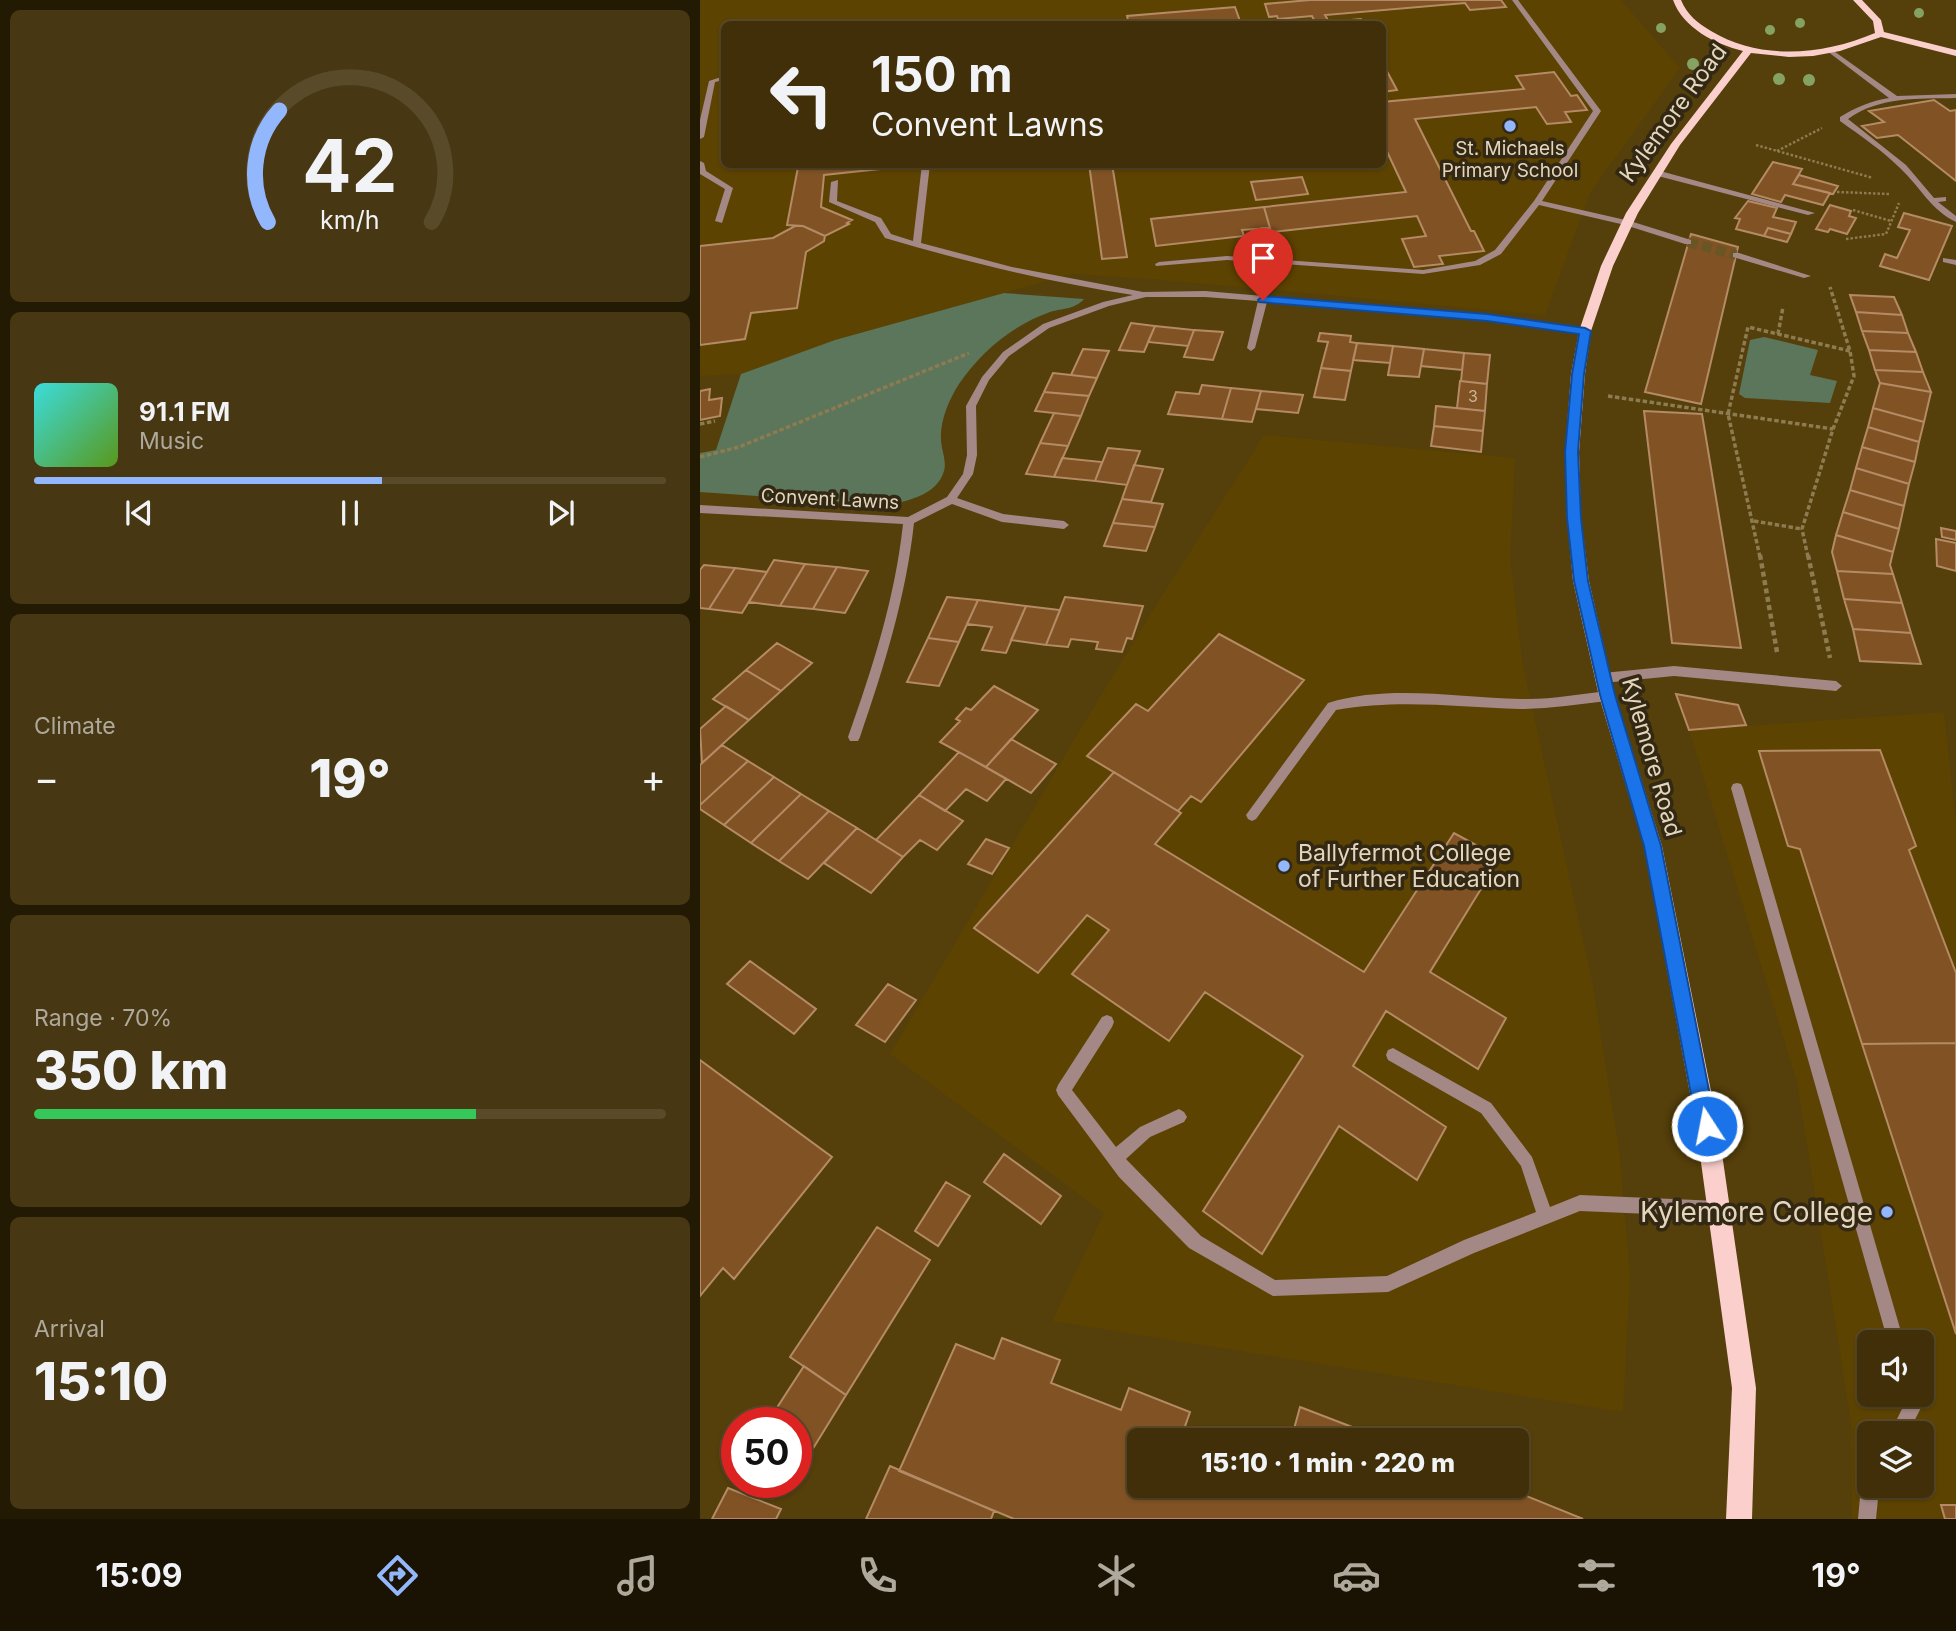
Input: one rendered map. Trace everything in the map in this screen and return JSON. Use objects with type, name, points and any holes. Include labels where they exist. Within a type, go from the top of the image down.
[{"type":"main road","points":[[1676,0],[1685,17],[1706,33],[1748,51],[1798,54],[1865,42],[1880,34],[1956,53]]},
{"type":"main road","points":[[1857,0],[1877,20],[1880,34]]},
{"type":"main road","name":"Kylemore Road","points":[[1739,1519],[1744,1388],[1707,1126],[1653,846],[1605,687],[1581,581],[1574,518],[1572,452],[1578,374],[1585,331],[1607,266],[1628,223],[1676,144],[1748,51]]},
{"type":"street","points":[[1159,264],[1227,258],[1423,272],[1477,263],[1498,252],[1537,202],[1597,111],[1515,0]]},
{"type":"street","points":[[1829,50],[1897,101]]},
{"type":"street","points":[[700,137],[712,81],[721,79]]},
{"type":"street","points":[[1956,96],[1858,106],[1843,119],[1876,144],[1924,188],[1932,201],[1956,220]]},
{"type":"street","points":[[700,163],[702,172],[729,188],[719,221]]},
{"type":"street","points":[[917,245],[926,168]]},
{"type":"street","points":[[1657,173],[1811,214]]},
{"type":"street","points":[[835,182],[833,202],[878,220],[888,236],[969,261],[1088,286],[1146,294],[1205,294],[1487,318],[1585,331]]},
{"type":"street","points":[[1932,201],[1943,200]]},
{"type":"street","points":[[1537,202],[1628,223],[1688,242]]},
{"type":"street","points":[[1736,256],[1807,276]]},
{"type":"street","points":[[1064,525],[1002,518],[951,500],[968,474],[972,455],[969,429],[971,406],[985,379],[1006,354],[1046,326],[1106,304],[1146,294]]},
{"type":"street","points":[[1251,348],[1263,300]]},
{"type":"street","name":"Convent Lawns","points":[[700,509],[909,521],[951,500]]},
{"type":"street","points":[[854,737],[890,630],[906,553],[909,521]]},
{"type":"street","points":[[1783,681],[1836,687]]},
{"type":"street","points":[[1252,815],[1332,706],[1364,699],[1412,696],[1532,704],[1605,687]]},
{"type":"street","points":[[1737,788],[1893,1330]]},
{"type":"street","points":[[1393,1055],[1486,1108],[1527,1162],[1545,1216]]},
{"type":"street","points":[[1115,1158],[1146,1132],[1179,1117]]},
{"type":"street","points":[[1867,1519],[1870,1498]]},
{"type":"lane","points":[[1605,687],[1674,671],[1783,681]]},
{"type":"lane","points":[[1107,1022],[1063,1090],[1115,1158],[1195,1242],[1273,1288],[1388,1284],[1580,1203],[1719,1209]]},
{"type":"path","points":[[1776,151],[1843,119]]},
{"type":"path","points":[[1756,145],[1878,179],[1910,175]]},
{"type":"path","points":[[1838,192],[1889,194]]},
{"type":"path","points":[[1846,239],[1886,234],[1902,195]]},
{"type":"path","points":[[1853,210],[1891,221]]},
{"type":"path","points":[[1827,278],[1850,351],[1854,376],[1833,429],[1802,529],[1836,687]]},
{"type":"path","points":[[1778,334],[1783,307]]},
{"type":"path","points":[[1783,681],[1754,521],[1728,414],[1748,327],[1850,351]]},
{"type":"path","points":[[700,457],[739,447],[975,350]]},
{"type":"path","points":[[1643,402],[1833,429]]},
{"type":"path","points":[[700,424],[715,421]]},
{"type":"path","points":[[1754,521],[1802,529]]},
{"type":"shaded area","name":"St. Michaels Primary School","points":[[700,0],[1621,0],[1680,68],[1590,193],[1545,315],[1072,274],[835,340],[741,374],[700,376]]},
{"type":"shaded area","name":"Ballyfermot College of Further Education","points":[[1264,435],[1515,458],[1510,558],[1522,661],[1593,986],[1620,1156],[1630,1276],[1623,1412],[1052,1321],[1104,1213],[890,1054],[1071,745]]},
{"type":"shaded area","name":"Kylemore College","points":[[1944,712],[1956,823],[1956,1519],[1852,1519],[1851,1422],[1797,1082],[1689,730]]},
{"type":"green space","points":[[1004,293],[1084,299],[1072,307],[1050,312],[1023,324],[999,341],[968,372],[955,390],[942,425],[944,471],[935,486],[928,491],[912,499],[887,505],[700,492],[700,453],[716,450],[741,374],[835,340]]},
{"type":"green space","points":[[1764,337],[1818,350],[1810,375],[1837,381],[1830,403],[1745,398],[1739,394],[1750,340]]},
{"type":"building","points":[[1310,0],[1501,0],[1506,7],[1470,10],[1465,3],[1325,15],[1328,21],[1314,21],[1312,16],[1278,19],[1277,16],[1269,17],[1265,4]]},
{"type":"building","points":[[1235,7],[1240,21],[1128,21],[1127,16]]},
{"type":"building","points":[[1386,69],[1397,90],[1386,91]]},
{"type":"building","points":[[1554,72],[1571,96],[1577,95],[1587,110],[1565,112],[1571,122],[1547,124],[1536,107],[1415,119],[1471,231],[1474,231],[1484,251],[1439,256],[1443,264],[1414,267],[1402,239],[1426,236],[1417,216],[1264,233],[1262,228],[1270,228],[1264,207],[1406,192],[1386,150],[1386,102],[1524,89],[1516,76]]},
{"type":"building","points":[[1934,100],[1950,111],[1956,110],[1956,181],[1898,135],[1877,138],[1862,126],[1884,122],[1869,111]]},
{"type":"building","points":[[1773,162],[1802,169],[1793,184],[1830,193],[1823,205],[1785,195],[1781,202],[1752,194]]},
{"type":"building","points":[[798,168],[881,168],[824,175],[821,207],[852,220],[847,223],[849,224],[825,236],[803,226],[787,225]]},
{"type":"building","points":[[1090,168],[1113,168],[1127,257],[1102,259]]},
{"type":"building","points":[[1799,175],[1838,186],[1833,194],[1793,184]]},
{"type":"building","points":[[1302,177],[1308,194],[1256,200],[1251,182]]},
{"type":"building","points":[[1748,201],[1777,208],[1773,217],[1796,222],[1791,234],[1768,228],[1764,236],[1736,229],[1740,219],[1735,218]]},
{"type":"building","points":[[1830,205],[1851,211],[1849,216],[1856,218],[1847,234],[1830,229],[1828,232],[1816,229]]},
{"type":"building","points":[[1264,207],[1270,228],[1242,230],[1244,236],[1156,246],[1151,219]]},
{"type":"building","points":[[1904,213],[1952,226],[1929,280],[1880,266],[1885,254],[1897,258],[1910,230],[1898,227]]},
{"type":"building","points":[[795,226],[803,226],[825,236],[824,241],[806,252],[797,308],[751,313],[745,339],[700,345],[700,246],[773,238]]},
{"type":"building","points":[[1768,228],[1791,234],[1787,242],[1764,236]]},
{"type":"building","points":[[1691,234],[1738,247],[1701,404],[1645,392]]},
{"type":"building","points":[[1850,295],[1894,297],[1902,315],[1856,312]]},
{"type":"building","points":[[1856,312],[1902,315],[1908,333],[1862,331]]},
{"type":"building","points":[[1131,323],[1155,326],[1144,352],[1119,350]]},
{"type":"building","points":[[1155,326],[1194,330],[1188,346],[1148,342]]},
{"type":"building","points":[[1194,330],[1223,332],[1213,360],[1184,357]]},
{"type":"building","points":[[1862,331],[1908,333],[1916,352],[1869,350]]},
{"type":"building","points":[[1320,333],[1351,336],[1350,342],[1357,343],[1351,371],[1321,368],[1328,342],[1318,341]]},
{"type":"building","points":[[1357,343],[1393,346],[1390,363],[1353,360]]},
{"type":"building","points":[[1393,346],[1424,349],[1419,377],[1388,375]]},
{"type":"building","points":[[1083,349],[1109,351],[1097,378],[1071,375]]},
{"type":"building","points":[[1424,349],[1464,353],[1462,370],[1421,366]]},
{"type":"building","points":[[1869,350],[1916,352],[1923,372],[1875,370]]},
{"type":"building","points":[[1464,353],[1490,355],[1487,384],[1461,381]]},
{"type":"building","points":[[1321,368],[1351,371],[1345,400],[1314,397]]},
{"type":"building","points":[[1875,370],[1923,372],[1931,392],[1880,383]]},
{"type":"building","points":[[1053,373],[1097,378],[1089,396],[1044,392]]},
{"type":"building","points":[[1460,381],[1487,384],[1485,411],[1457,408]]},
{"type":"building","points":[[1880,383],[1931,392],[1924,422],[1873,408]]},
{"type":"building","points":[[1202,385],[1231,388],[1222,419],[1168,414],[1176,392],[1199,394]]},
{"type":"building","points":[[1231,388],[1261,391],[1252,422],[1222,419]]},
{"type":"building","points":[[710,389],[709,400],[722,398],[720,416],[700,420],[700,391]]},
{"type":"building","points":[[1261,391],[1303,395],[1298,413],[1256,409]]},
{"type":"building","points":[[1044,392],[1089,396],[1081,416],[1035,411]]},
{"type":"building","points":[[1436,406],[1485,411],[1483,431],[1434,426]]},
{"type":"building","points":[[1873,408],[1924,422],[1919,442],[1868,427]]},
{"type":"building","points":[[1644,411],[1702,414],[1741,648],[1672,643]]},
{"type":"building","points":[[1054,413],[1081,416],[1068,446],[1040,443]]},
{"type":"building","points":[[1434,426],[1483,431],[1481,452],[1431,446]]},
{"type":"building","points":[[1868,427],[1919,442],[1915,462],[1862,447]]},
{"type":"building","points":[[1040,443],[1068,446],[1054,477],[1026,474]]},
{"type":"building","points":[[1862,447],[1915,462],[1909,484],[1856,468]]},
{"type":"building","points":[[1108,448],[1140,451],[1127,485],[1095,481]]},
{"type":"building","points":[[1062,458],[1102,462],[1095,481],[1054,477]]},
{"type":"building","points":[[1134,465],[1163,469],[1151,502],[1122,499]]},
{"type":"building","points":[[1856,468],[1909,484],[1904,506],[1850,490]]},
{"type":"building","points":[[1850,490],[1904,506],[1899,529],[1843,512]]},
{"type":"building","points":[[1122,499],[1163,504],[1155,527],[1113,523]]},
{"type":"building","points":[[1843,512],[1899,529],[1893,552],[1836,535]]},
{"type":"building","points":[[1113,523],[1155,527],[1146,551],[1104,546]]},
{"type":"building","points":[[1941,528],[1956,531],[1956,540],[1942,537]]},
{"type":"building","points":[[1836,535],[1893,552],[1890,565],[1893,574],[1837,571],[1832,552]]},
{"type":"building","points":[[1936,539],[1956,543],[1956,571],[1937,566]]},
{"type":"building","points":[[774,560],[805,564],[780,606],[749,602]]},
{"type":"building","points":[[805,564],[837,567],[813,609],[780,606]]},
{"type":"building","points":[[704,565],[735,568],[709,609],[700,608],[700,570]]},
{"type":"building","points":[[837,567],[868,571],[845,613],[813,609]]},
{"type":"building","points":[[735,568],[767,572],[742,613],[709,609]]},
{"type":"building","points":[[1837,571],[1893,574],[1902,603],[1844,599]]},
{"type":"building","points":[[947,597],[978,600],[959,642],[928,638]]},
{"type":"building","points":[[1065,597],[1143,606],[1132,639],[1127,638],[1122,652],[1096,649],[1098,642],[1071,639],[1068,647],[1046,645]]},
{"type":"building","points":[[1844,599],[1902,603],[1911,633],[1853,629]]},
{"type":"building","points":[[978,600],[1026,606],[1006,653],[982,650],[992,627],[967,624]]},
{"type":"building","points":[[1026,606],[1060,610],[1046,645],[1011,640]]},
{"type":"building","points":[[1853,629],[1911,633],[1921,664],[1860,661]]},
{"type":"building","points":[[1219,634],[1304,680],[1201,802],[1191,796],[1178,811],[1087,756],[1136,704],[1148,711]]},
{"type":"building","points":[[928,638],[959,642],[939,686],[907,682]]},
{"type":"building","points":[[777,643],[812,663],[781,691],[746,670]]},
{"type":"building","points":[[746,670],[781,691],[749,720],[713,699]]},
{"type":"building","points":[[994,686],[1038,710],[986,767],[940,742],[960,721],[956,719],[966,708],[971,710]]},
{"type":"building","points":[[1676,694],[1738,705],[1746,725],[1689,730]]},
{"type":"building","points":[[726,706],[749,720],[702,763],[700,729]]},
{"type":"building","points":[[1011,739],[1056,764],[1031,793],[986,767]]},
{"type":"building","points":[[722,745],[748,761],[700,805],[700,765]]},
{"type":"building","points":[[1880,750],[1916,846],[1909,850],[1956,973],[1956,1043],[1862,1044],[1800,849],[1788,846],[1759,751]]},
{"type":"building","points":[[959,752],[1006,779],[987,801],[966,789],[945,811],[919,795]]},
{"type":"building","points":[[748,761],[774,777],[724,825],[700,809],[700,805]]},
{"type":"building","points":[[1114,772],[1181,813],[1155,844],[1364,972],[1454,833],[1500,858],[1430,972],[1506,1018],[1478,1069],[1386,1011],[1353,1066],[1446,1127],[1417,1180],[1339,1126],[1262,1254],[1203,1211],[1303,1056],[1205,992],[1169,1041],[1072,974],[1109,930],[1087,915],[1038,973],[974,928]]},
{"type":"building","points":[[774,777],[801,794],[751,843],[724,825]]},
{"type":"building","points":[[801,794],[829,811],[779,861],[751,843]]},
{"type":"building","points":[[919,795],[963,821],[937,850],[920,840],[903,857],[876,840]]},
{"type":"building","points":[[829,811],[857,828],[808,879],[779,861]]},
{"type":"building","points":[[857,828],[903,857],[871,893],[824,863]]},
{"type":"building","points":[[986,839],[1009,848],[992,874],[968,864]]},
{"type":"building","points":[[750,961],[816,1009],[794,1034],[727,984]]},
{"type":"building","points":[[888,984],[916,1000],[885,1042],[856,1025]]},
{"type":"building","points":[[1956,1043],[1956,1334],[1862,1044]]},
{"type":"building","points":[[700,1060],[832,1157],[734,1279],[723,1268],[700,1296]]},
{"type":"building","points":[[1004,1154],[1061,1196],[1041,1224],[984,1182]]},
{"type":"building","points":[[946,1182],[970,1196],[938,1246],[915,1231]]},
{"type":"building","points":[[877,1227],[930,1260],[846,1395],[790,1357]]},
{"type":"building","points":[[1002,1338],[1060,1360],[1051,1383],[1121,1410],[1129,1388],[1190,1412],[1184,1428],[1127,1428],[1127,1498],[1529,1497],[1583,1519],[1014,1519],[899,1471],[956,1344],[994,1359]]},
{"type":"building","points":[[804,1366],[846,1395],[812,1450],[812,1407],[777,1407]]},
{"type":"building","points":[[1300,1407],[1355,1428],[1294,1428]]},
{"type":"building","points":[[890,1466],[994,1511],[991,1519],[866,1519]]},
{"type":"building","points":[[723,1498],[753,1498],[781,1509],[776,1519],[712,1519]]},
{"type":"building","points":[[1941,1505],[1956,1505],[1956,1519],[1945,1519]]},
{"type":"tunnel","points":[[1688,242],[1736,255]]},
{"type":"place","name":"St. Michaels Primary School","points":[[1510,126]]},
{"type":"place","name":"Ballyfermot College of Further Education","points":[[1284,866]]},
{"type":"place","name":"Kylemore College","points":[[1887,1212]]},
{"type":"route","points":[[1263,300],[1487,318],[1585,331],[1578,374],[1572,452],[1574,518],[1581,581],[1607,695],[1653,846],[1707,1126]]}]
